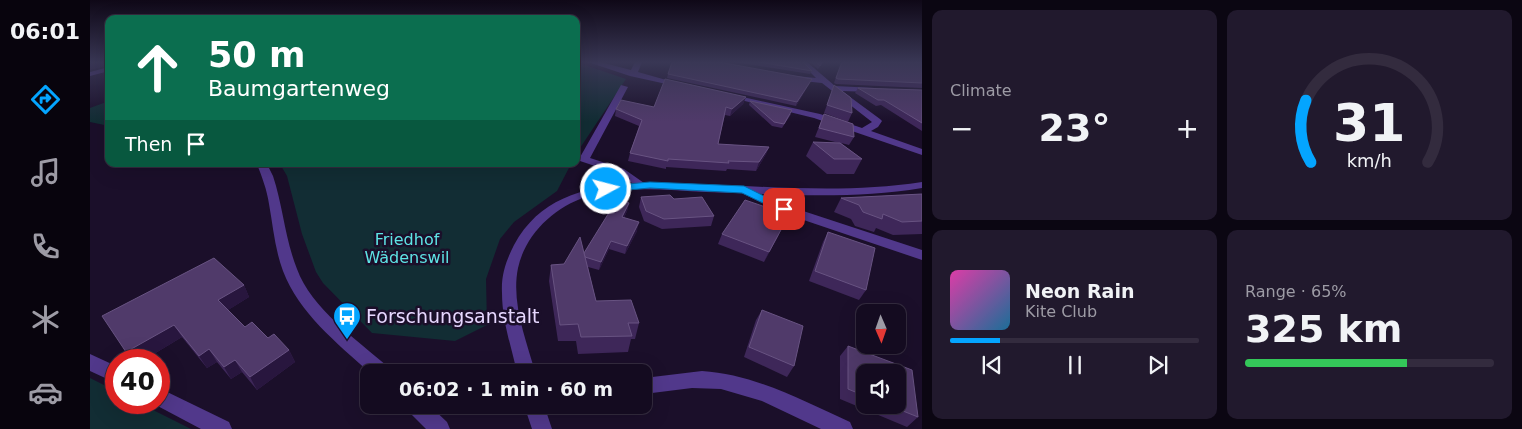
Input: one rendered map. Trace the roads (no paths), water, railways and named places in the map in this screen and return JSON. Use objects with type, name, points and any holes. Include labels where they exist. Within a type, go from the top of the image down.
[{"type":"street","points":[[667,82],[689,87]]},
{"type":"street","points":[[824,82],[878,121],[875,126],[863,132]]},
{"type":"street","points":[[624,87],[584,159],[620,171],[640,185]]},
{"type":"street","points":[[832,88],[878,90]]},
{"type":"street","points":[[717,93],[817,116],[922,152]]},
{"type":"street","points":[[263,167],[271,187],[290,271],[301,292],[315,309],[373,364]]},
{"type":"street","points":[[524,364],[513,323],[509,282],[511,267],[530,230],[538,220],[552,210],[576,198],[606,189],[640,185],[744,190],[860,192],[922,185]]},
{"type":"street","points":[[744,190],[784,209],[922,255]]},
{"type":"street","points":[[90,362],[105,370]]},
{"type":"street","points":[[652,385],[680,381],[719,381],[764,393],[843,429]]},
{"type":"street","points":[[170,403],[222,429]]},
{"type":"street","points":[[424,414],[440,429]]},
{"type":"street","points":[[540,414],[542,429]]},
{"type":"place","name":"Forschungsanstalt","points":[[347,340]]},
{"type":"park label","name":"Friedhof Wädenswil","points":[[407,248]]}]
